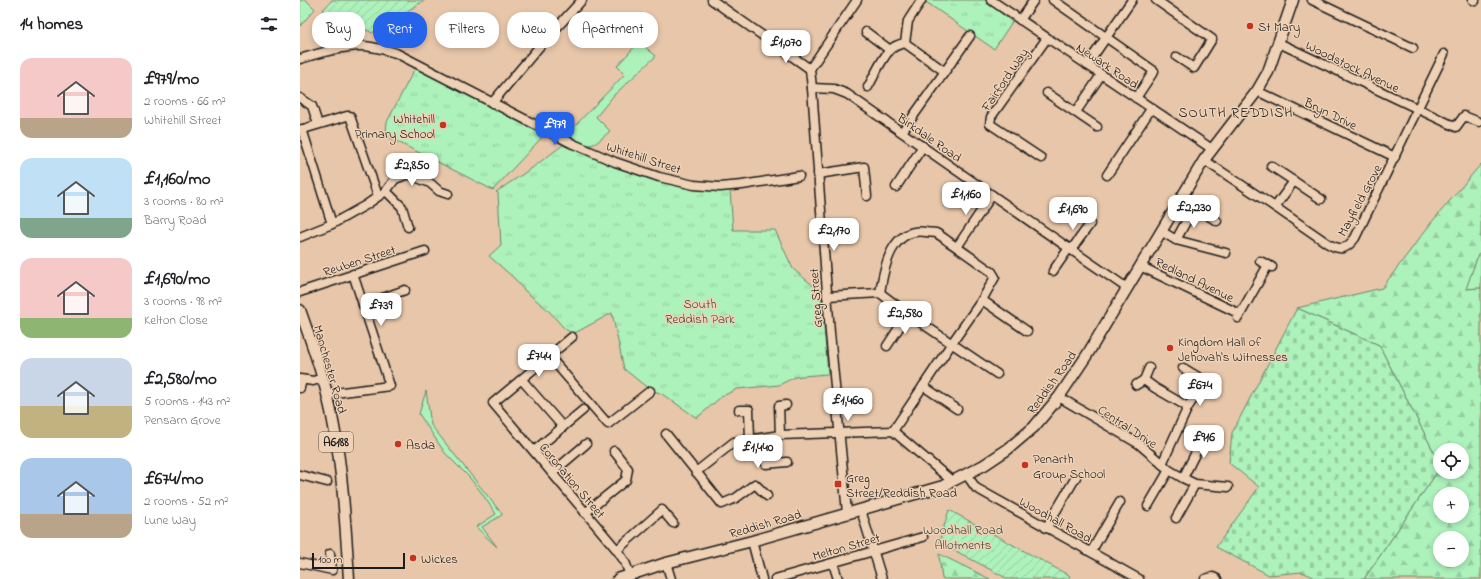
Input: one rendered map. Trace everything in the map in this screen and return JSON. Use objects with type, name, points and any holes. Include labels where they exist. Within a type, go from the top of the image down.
[{"type":"main road","name":"Reddish Road","points":[[623,578],[666,563],[752,541],[943,486],[984,465],[1008,449],[1034,427],[1059,397],[1098,337],[1204,160],[1257,91],[1268,72],[1293,0]]},
{"type":"main road","name":"Manchester Road","points":[[300,310],[327,394],[338,456],[346,524],[350,579]]},
{"type":"street","points":[[492,103],[582,0]]},
{"type":"street","points":[[712,0],[810,69],[857,0]]},
{"type":"street","name":"Newark Road","points":[[991,0],[1212,149]]},
{"type":"street","points":[[1020,20],[1034,0]]},
{"type":"street","points":[[1052,0],[1154,71],[1136,98]]},
{"type":"street","points":[[1087,65],[1132,0]]},
{"type":"street","points":[[1156,0],[1212,39],[1194,68],[1177,57]]},
{"type":"street","points":[[1312,0],[1413,48]]},
{"type":"street","points":[[905,43],[908,21],[921,1]]},
{"type":"street","points":[[866,32],[890,50]]},
{"type":"street","points":[[902,132],[970,36]]},
{"type":"street","name":"Fairford Way","points":[[1041,158],[990,124],[990,117],[1047,38]]},
{"type":"street","points":[[868,87],[879,66],[890,50],[905,43]]},
{"type":"street","points":[[905,43],[944,71]]},
{"type":"street","name":"Woodstock Avenue","points":[[1279,43],[1417,110],[1456,127],[1464,116],[1479,122]]},
{"type":"street","name":"Whitehill Street","points":[[300,59],[317,54],[360,46],[396,53],[572,143],[616,162],[659,177],[694,185],[720,187],[799,176]]},
{"type":"street","name":"Mayfield Grove","points":[[1204,160],[1334,248],[1349,246],[1355,238],[1444,54]]},
{"type":"street","name":"Greg Street","points":[[810,69],[827,296],[847,513]]},
{"type":"street","points":[[1076,112],[1101,75]]},
{"type":"street","name":"Birkdale Road","points":[[812,88],[834,89],[847,94],[1127,288]]},
{"type":"street","name":"Bryn Drive","points":[[1257,91],[1395,157]]},
{"type":"street","points":[[1047,93],[1097,127]]},
{"type":"street","points":[[300,98],[312,106],[318,124]]},
{"type":"street","points":[[1106,176],[1151,109]]},
{"type":"street","points":[[332,224],[301,130],[350,116],[378,196]]},
{"type":"street","points":[[896,187],[923,146]]},
{"type":"street","points":[[1271,166],[1321,199]]},
{"type":"street","points":[[818,174],[864,167],[867,196]]},
{"type":"street","points":[[300,237],[332,224],[366,205],[386,191],[395,179],[408,174],[430,183],[439,191],[448,194]]},
{"type":"street","points":[[1275,207],[1294,181]]},
{"type":"street","points":[[386,191],[402,207],[408,227]]},
{"type":"street","points":[[957,247],[992,195]]},
{"type":"street","points":[[1182,196],[1194,207],[1217,221]]},
{"type":"street","points":[[1176,240],[1194,207]]},
{"type":"street","points":[[1053,272],[1090,224]]},
{"type":"street","points":[[880,293],[882,278],[892,251],[899,239],[909,232],[921,231],[936,234],[992,272],[995,277],[982,300],[893,431]]},
{"type":"street","points":[[1161,231],[1176,240],[1226,253]]},
{"type":"street","name":"Reuben Street","points":[[300,292],[425,251]]},
{"type":"street","name":"Redland Avenue","points":[[1140,266],[1239,316],[1270,266],[1260,261]]},
{"type":"street","points":[[327,394],[390,386],[353,274]]},
{"type":"street","points":[[363,304],[405,290]]},
{"type":"street","points":[[827,296],[880,293],[908,314],[997,374]]},
{"type":"street","points":[[982,300],[1027,331]]},
{"type":"street","points":[[886,346],[908,314]]},
{"type":"street","points":[[562,427],[522,380],[572,337]]},
{"type":"street","points":[[549,356],[608,424],[650,391]]},
{"type":"street","points":[[1136,385],[1144,380],[1149,368]]},
{"type":"street","points":[[1148,506],[1166,467],[1188,407],[1205,381],[1183,368]]},
{"type":"street","points":[[300,388],[301,379],[313,381],[323,378]]},
{"type":"street","name":"Coronation Street","points":[[522,380],[493,403],[617,550],[625,562],[623,578]]},
{"type":"street","points":[[1144,380],[1188,407]]},
{"type":"street","points":[[923,386],[957,409]]},
{"type":"street","name":"Central Drive","points":[[1059,397],[1139,444],[1166,467],[1195,484],[1228,487]]},
{"type":"street","points":[[780,435],[779,406],[786,404]]},
{"type":"street","points":[[534,451],[583,410]]},
{"type":"street","points":[[739,410],[749,410],[750,439]]},
{"type":"street","points":[[696,472],[734,442],[780,435],[893,431],[952,481]]},
{"type":"street","points":[[1184,478],[1206,432]]},
{"type":"street","points":[[666,434],[722,504],[736,498],[755,484],[767,496]]},
{"type":"street","points":[[765,438],[766,464],[787,462]]},
{"type":"street","points":[[552,473],[586,444]]},
{"type":"street","points":[[586,513],[626,480],[628,469],[614,452]]},
{"type":"street","name":"Woodhall Road","points":[[966,474],[976,488],[1139,579]]},
{"type":"street","points":[[300,475],[327,482]]},
{"type":"street","points":[[1046,528],[1076,477]]},
{"type":"street","points":[[1176,518],[1195,484]]},
{"type":"street","points":[[1091,552],[1120,502]]},
{"type":"street","points":[[617,550],[662,510],[673,523]]},
{"type":"street","points":[[861,510],[882,579]]},
{"type":"street","name":"Melton Street","points":[[775,579],[923,537]]},
{"type":"street","points":[[752,541],[762,579]]},
{"type":"street","points":[[300,563],[332,573],[330,554]]},
{"type":"street","points":[[666,563],[670,579]]},
{"type":"street","points":[[833,563],[838,579]]},
{"type":"street","points":[[1205,579],[1213,577],[1217,579]]},
{"type":"green space","points":[[300,0],[306,0],[315,9],[300,26]]},
{"type":"green space","points":[[332,0],[425,0],[406,12],[373,12],[372,33],[365,30],[365,12],[326,12],[323,10]]},
{"type":"green space","points":[[923,0],[985,0],[1012,22],[994,49]]},
{"type":"green space","points":[[634,48],[646,48],[656,56],[614,95],[596,117],[610,131],[594,144],[590,145],[567,134],[625,74],[617,66]]},
{"type":"green space","points":[[415,68],[544,135],[493,190],[390,138],[386,132],[387,122]]},
{"type":"green space","name":"South Reddish Park","points":[[563,145],[596,159],[681,187],[703,190],[730,190],[733,230],[775,230],[793,269],[821,292],[828,374],[795,377],[779,385],[737,389],[721,397],[697,418],[662,394],[649,389],[624,369],[612,313],[573,334],[564,328],[548,310],[524,290],[515,279],[489,256],[501,245],[498,193],[496,192]]},
{"type":"green space","points":[[1481,164],[1481,252],[1478,255],[1466,289],[1481,288],[1481,579],[1364,579],[1433,478],[1469,479],[1469,443],[1433,443],[1433,450],[1379,345],[1297,308],[1382,288],[1431,223]]},
{"type":"green space","points":[[1481,252],[1481,288],[1465,289],[1478,255]]},
{"type":"green space","points":[[1297,308],[1379,345],[1433,450],[1433,478],[1364,579],[1318,579],[1302,572],[1269,575],[1216,547],[1259,487],[1229,463],[1232,433]]},
{"type":"green space","points":[[426,391],[431,425],[502,514],[482,527],[497,547],[476,527],[496,514],[469,477],[445,453],[419,414]]},
{"type":"green space","name":"Woodhall Road Allotments","points":[[949,510],[1070,576],[1068,579],[1008,579],[939,542]]},
{"type":"green space","points":[[939,554],[990,579],[942,579]]},
{"type":"place","name":"St Mary","points":[[1250,26]]},
{"type":"place","name":"Whitehill Primary School","points":[[443,125]]},
{"type":"place","name":"Kingdom Hall of Jehovah's Witnesses","points":[[1170,348]]},
{"type":"place","name":"Asda","points":[[398,444]]},
{"type":"place","name":"Penarth Group School","points":[[1025,465]]},
{"type":"place","name":"Greg Street/Reddish Road","points":[[838,484]]},
{"type":"place","name":"Wickes","points":[[413,558]]},
{"type":"district","name":"SOUTH REDDISH","points":[[1236,112]]}]
